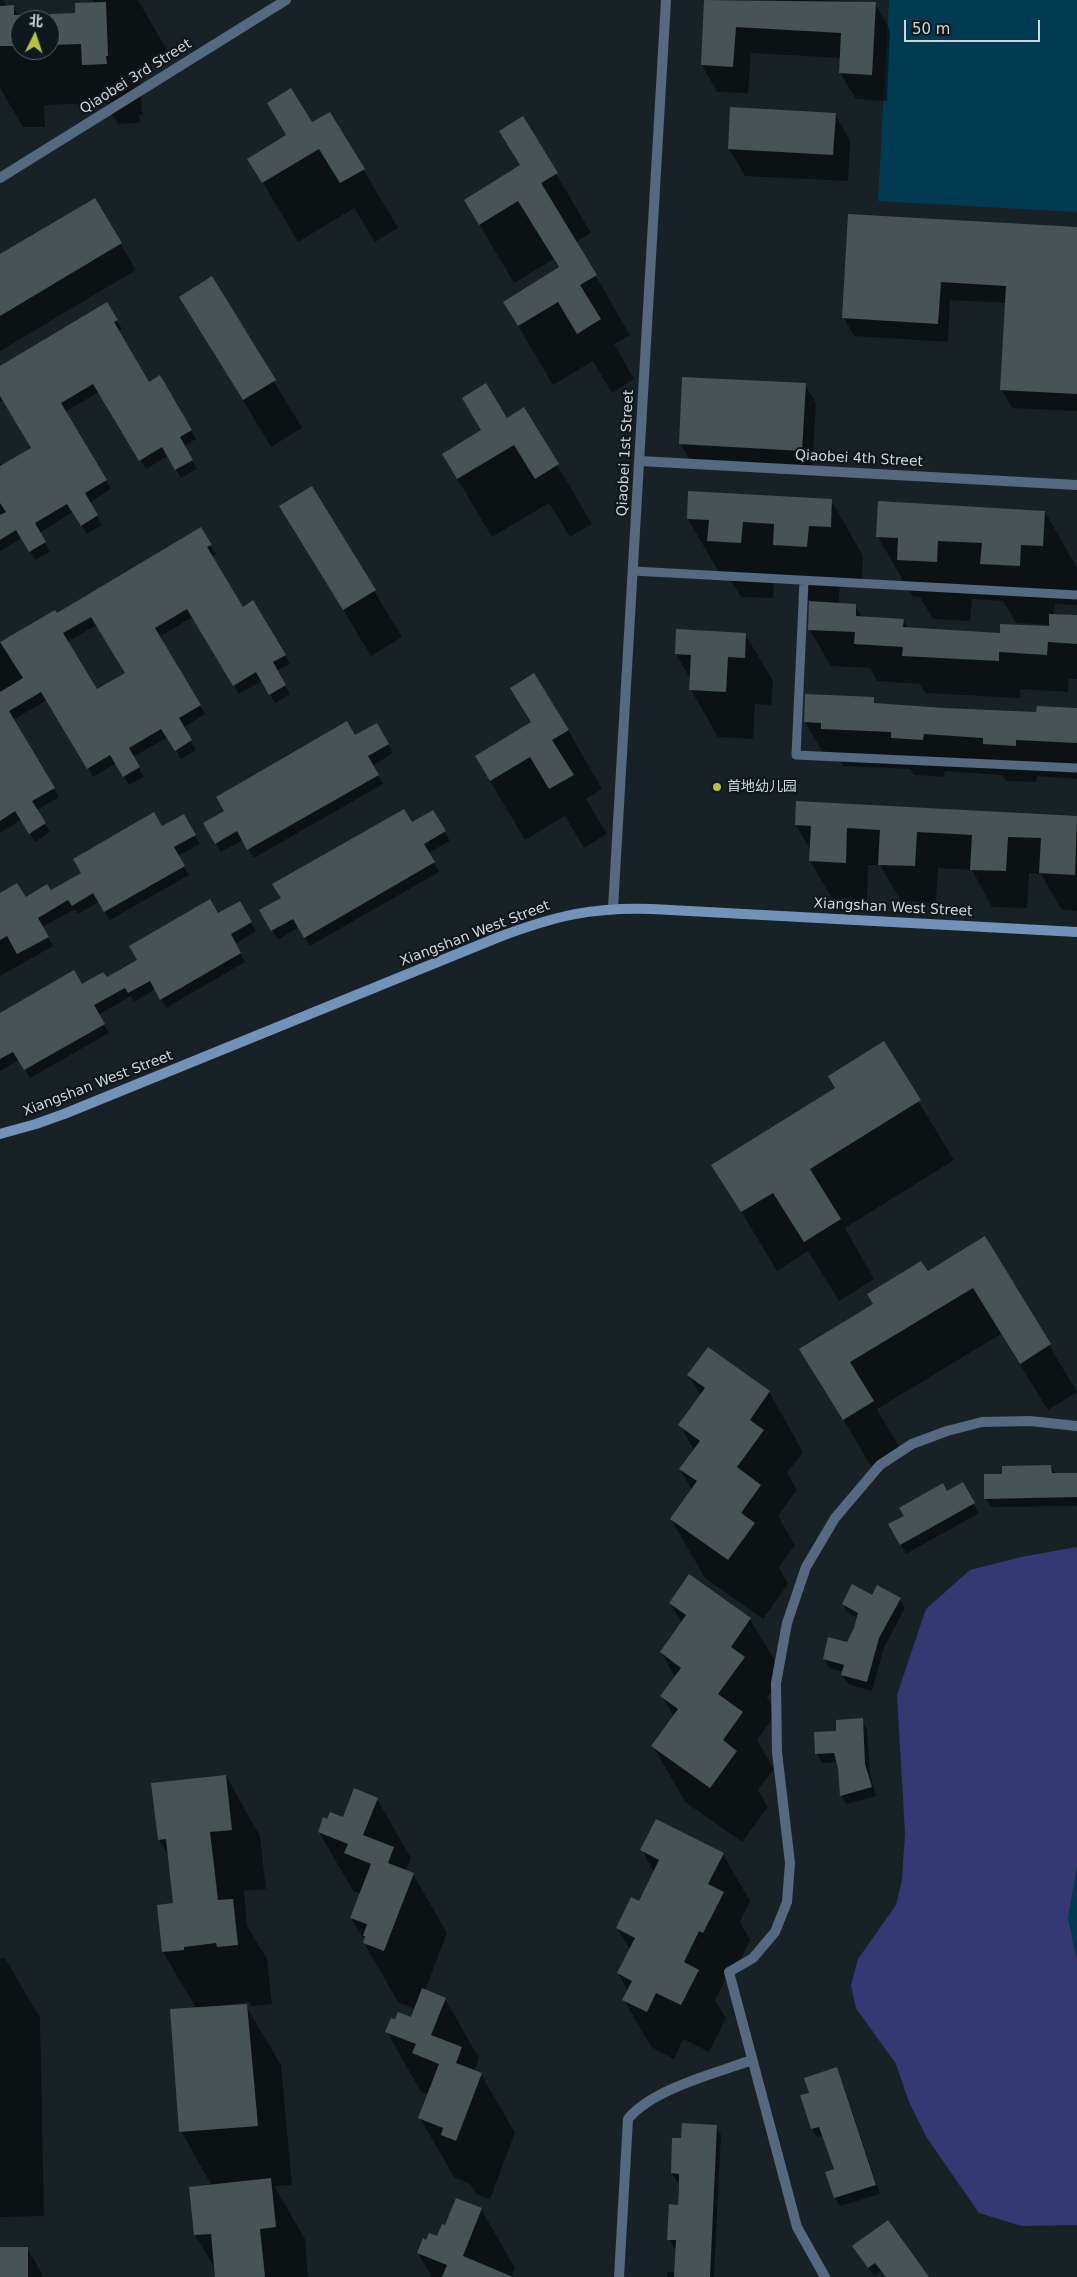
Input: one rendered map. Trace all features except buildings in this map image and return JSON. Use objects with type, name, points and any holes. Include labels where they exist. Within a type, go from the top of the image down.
[{"type":"street","name":"Qiaobei 3rd Street","points":[[0,178],[286,0]]},
{"type":"street","name":"Qiaobei 1st Street","points":[[613,908],[666,0]]},
{"type":"street","name":"Qiaobei 4th Street","points":[[640,461],[1077,485]]},
{"type":"street","name":"Xiangshan West Street","points":[[0,1134],[64,1114],[499,937],[565,916],[613,908],[1077,932]]},
{"type":"street","points":[[825,2277],[797,2227],[729,1972],[753,1958],[775,1932],[788,1902],[790,1863],[777,1752],[776,1683],[787,1623],[806,1567],[835,1518],[880,1465],[912,1444],[947,1431],[982,1422],[1030,1421],[1077,1426]]},
{"type":"street","points":[[619,2277],[628,2119],[637,2108],[653,2098],[700,2078],[752,2060]]},
{"type":"lane","points":[[633,572],[1077,594]]},
{"type":"lane","points":[[804,581],[796,755],[1077,768]]},
{"type":"shaded area","points":[[889,0],[1077,0],[1077,212],[878,201]]},
{"type":"shaded area","points":[[1077,1547],[1077,1867],[1068,1918],[1077,1961],[1077,2225],[1022,2226],[979,2213],[927,2138],[909,2102],[896,2064],[856,2008],[851,1985],[858,1959],[896,1905],[902,1880],[905,1833],[897,1695],[926,1609],[970,1570],[1021,1557]]},
{"type":"shaded area","points":[[1077,1867],[1077,1961],[1068,1918]]},
{"type":"place","name":"首地幼儿园","points":[[717,787]]}]
